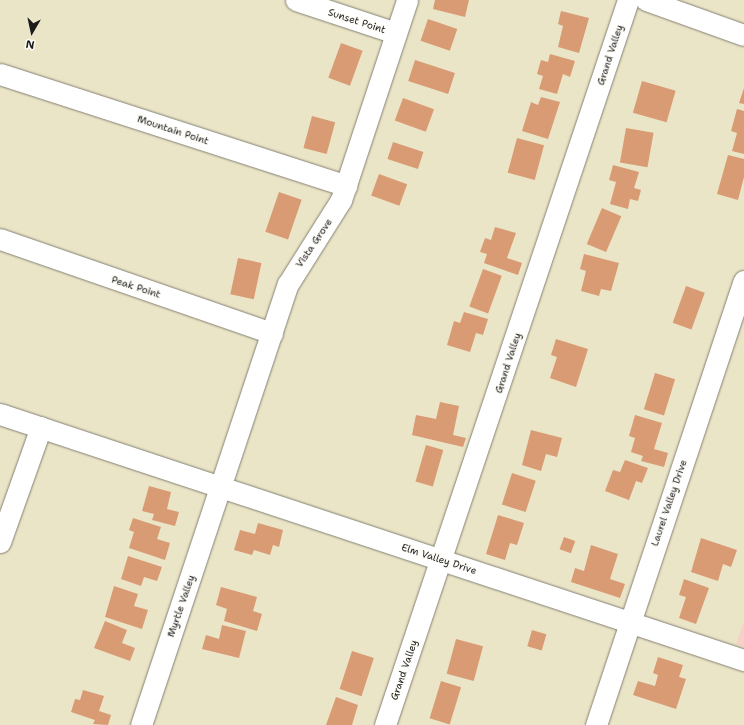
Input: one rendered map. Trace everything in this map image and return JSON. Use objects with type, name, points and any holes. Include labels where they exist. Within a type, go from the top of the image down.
[{"type":"street","name":"Sunset Point","points":[[296,0],[396,33]]},
{"type":"street","name":"Vista Grove","points":[[221,487],[288,284],[329,223],[346,186],[407,0]]},
{"type":"street","name":"Grand Valley","points":[[385,725],[442,560],[628,0]]},
{"type":"street","points":[[646,0],[744,35]]},
{"type":"street","name":"Mountain Point","points":[[0,74],[346,186]]},
{"type":"street","name":"Peak Point","points":[[0,239],[272,333]]},
{"type":"street","name":"Laurel Valley Drive","points":[[596,725],[629,621],[744,281]]},
{"type":"street","name":"Elm Valley Drive","points":[[0,414],[744,660]]},
{"type":"street","points":[[0,542],[42,427]]},
{"type":"street","name":"Myrtle Valley","points":[[141,725],[221,487]]},
{"type":"shaded area","points":[[744,621],[744,647],[736,644]]},
{"type":"building","points":[[435,0],[469,0],[465,17],[433,9]]},
{"type":"building","points":[[561,11],[589,18],[579,53],[558,47],[563,26],[558,24]]},
{"type":"building","points":[[428,19],[457,29],[450,51],[421,41]]},
{"type":"building","points":[[341,43],[363,51],[350,86],[328,78]]},
{"type":"building","points":[[550,54],[575,61],[570,77],[563,74],[557,94],[539,89],[543,76],[537,74],[541,60],[548,62]]},
{"type":"building","points":[[415,60],[455,73],[448,94],[408,81]]},
{"type":"building","points":[[642,81],[676,91],[667,122],[633,113]]},
{"type":"building","points":[[744,88],[744,104],[739,103]]},
{"type":"building","points":[[541,97],[560,102],[548,139],[522,131],[531,102],[538,105]]},
{"type":"building","points":[[403,98],[434,109],[426,132],[395,121]]},
{"type":"building","points":[[737,109],[744,111],[744,154],[732,151],[737,133],[731,131]]},
{"type":"building","points":[[312,116],[335,122],[327,154],[303,148]]},
{"type":"building","points":[[626,128],[654,133],[647,167],[620,162]]},
{"type":"building","points":[[517,138],[544,145],[535,180],[508,173]]},
{"type":"building","points":[[393,142],[423,152],[418,169],[387,159]]},
{"type":"building","points":[[728,155],[744,159],[744,177],[738,200],[717,194]]},
{"type":"building","points":[[613,165],[639,172],[634,188],[641,190],[638,201],[630,199],[628,209],[610,204],[616,182],[609,180]]},
{"type":"building","points":[[379,174],[407,184],[399,206],[371,196]]},
{"type":"building","points":[[279,192],[302,200],[288,240],[265,232]]},
{"type":"building","points":[[602,208],[621,216],[606,252],[587,244]]},
{"type":"building","points":[[495,227],[516,233],[507,258],[522,263],[518,275],[484,263],[487,254],[480,252],[485,238],[491,240]]},
{"type":"building","points":[[584,254],[619,263],[611,291],[601,289],[599,296],[581,291],[586,271],[580,269]]},
{"type":"building","points":[[238,258],[261,263],[254,299],[230,294]]},
{"type":"building","points":[[483,269],[502,276],[488,313],[469,307]]},
{"type":"building","points":[[686,286],[705,293],[691,329],[673,323]]},
{"type":"building","points":[[464,312],[488,319],[483,335],[476,333],[470,352],[447,345],[454,321],[460,323]]},
{"type":"building","points":[[556,339],[588,349],[576,387],[550,378],[557,357],[551,355]]},
{"type":"building","points":[[655,373],[675,379],[664,415],[644,409]]},
{"type":"building","points":[[440,402],[459,406],[453,435],[466,438],[463,447],[412,435],[416,415],[436,419]]},
{"type":"building","points":[[635,415],[662,423],[654,449],[668,453],[664,467],[641,461],[643,456],[631,452],[635,438],[629,436]]},
{"type":"building","points":[[531,430],[562,438],[557,457],[546,454],[541,471],[522,465]]},
{"type":"building","points":[[426,445],[443,450],[433,486],[416,482]]},
{"type":"building","points":[[625,460],[648,468],[642,483],[636,481],[629,500],[605,491],[613,470],[620,472]]},
{"type":"building","points":[[512,473],[536,481],[526,512],[502,504]]},
{"type":"building","points":[[149,486],[171,492],[167,509],[179,512],[175,526],[152,520],[154,514],[142,511]]},
{"type":"building","points":[[498,515],[524,523],[517,545],[510,543],[505,560],[486,554]]},
{"type":"building","points":[[133,518],[161,527],[157,539],[170,543],[165,560],[129,548],[134,532],[129,530]]},
{"type":"building","points":[[258,523],[283,530],[279,547],[273,545],[270,555],[254,550],[252,555],[234,550],[240,530],[255,534]]},
{"type":"building","points":[[564,537],[575,541],[571,553],[560,549]]},
{"type":"building","points":[[701,538],[737,550],[731,567],[723,564],[718,581],[691,572]]},
{"type":"building","points":[[591,545],[618,554],[610,579],[625,584],[620,598],[571,582],[575,568],[584,571]]},
{"type":"building","points":[[128,556],[162,567],[157,581],[144,577],[141,586],[121,579]]},
{"type":"building","points":[[684,579],[709,588],[696,624],[679,618],[686,597],[679,595]]},
{"type":"building","points":[[114,586],[138,594],[134,606],[148,610],[142,629],[105,617]]},
{"type":"building","points":[[221,587],[257,597],[253,611],[262,614],[257,631],[224,621],[227,609],[216,605]]},
{"type":"building","points":[[105,621],[127,630],[122,643],[135,648],[130,661],[94,648]]},
{"type":"building","points":[[222,625],[246,631],[239,658],[202,649],[206,635],[219,639]]},
{"type":"building","points":[[532,630],[546,634],[542,650],[527,646]]},
{"type":"building","points":[[456,639],[483,646],[474,681],[447,674]]},
{"type":"building","points":[[352,651],[374,658],[362,696],[340,689]]},
{"type":"building","points":[[658,657],[683,665],[679,677],[686,679],[676,709],[633,695],[638,681],[655,686],[658,675],[653,673]]},
{"type":"building","points":[[441,681],[461,687],[450,724],[430,718]]},
{"type":"building","points":[[83,690],[104,696],[99,711],[111,715],[108,725],[93,724],[95,720],[71,712],[75,699],[80,700]]},
{"type":"building","points":[[336,697],[358,705],[352,725],[326,725]]}]
